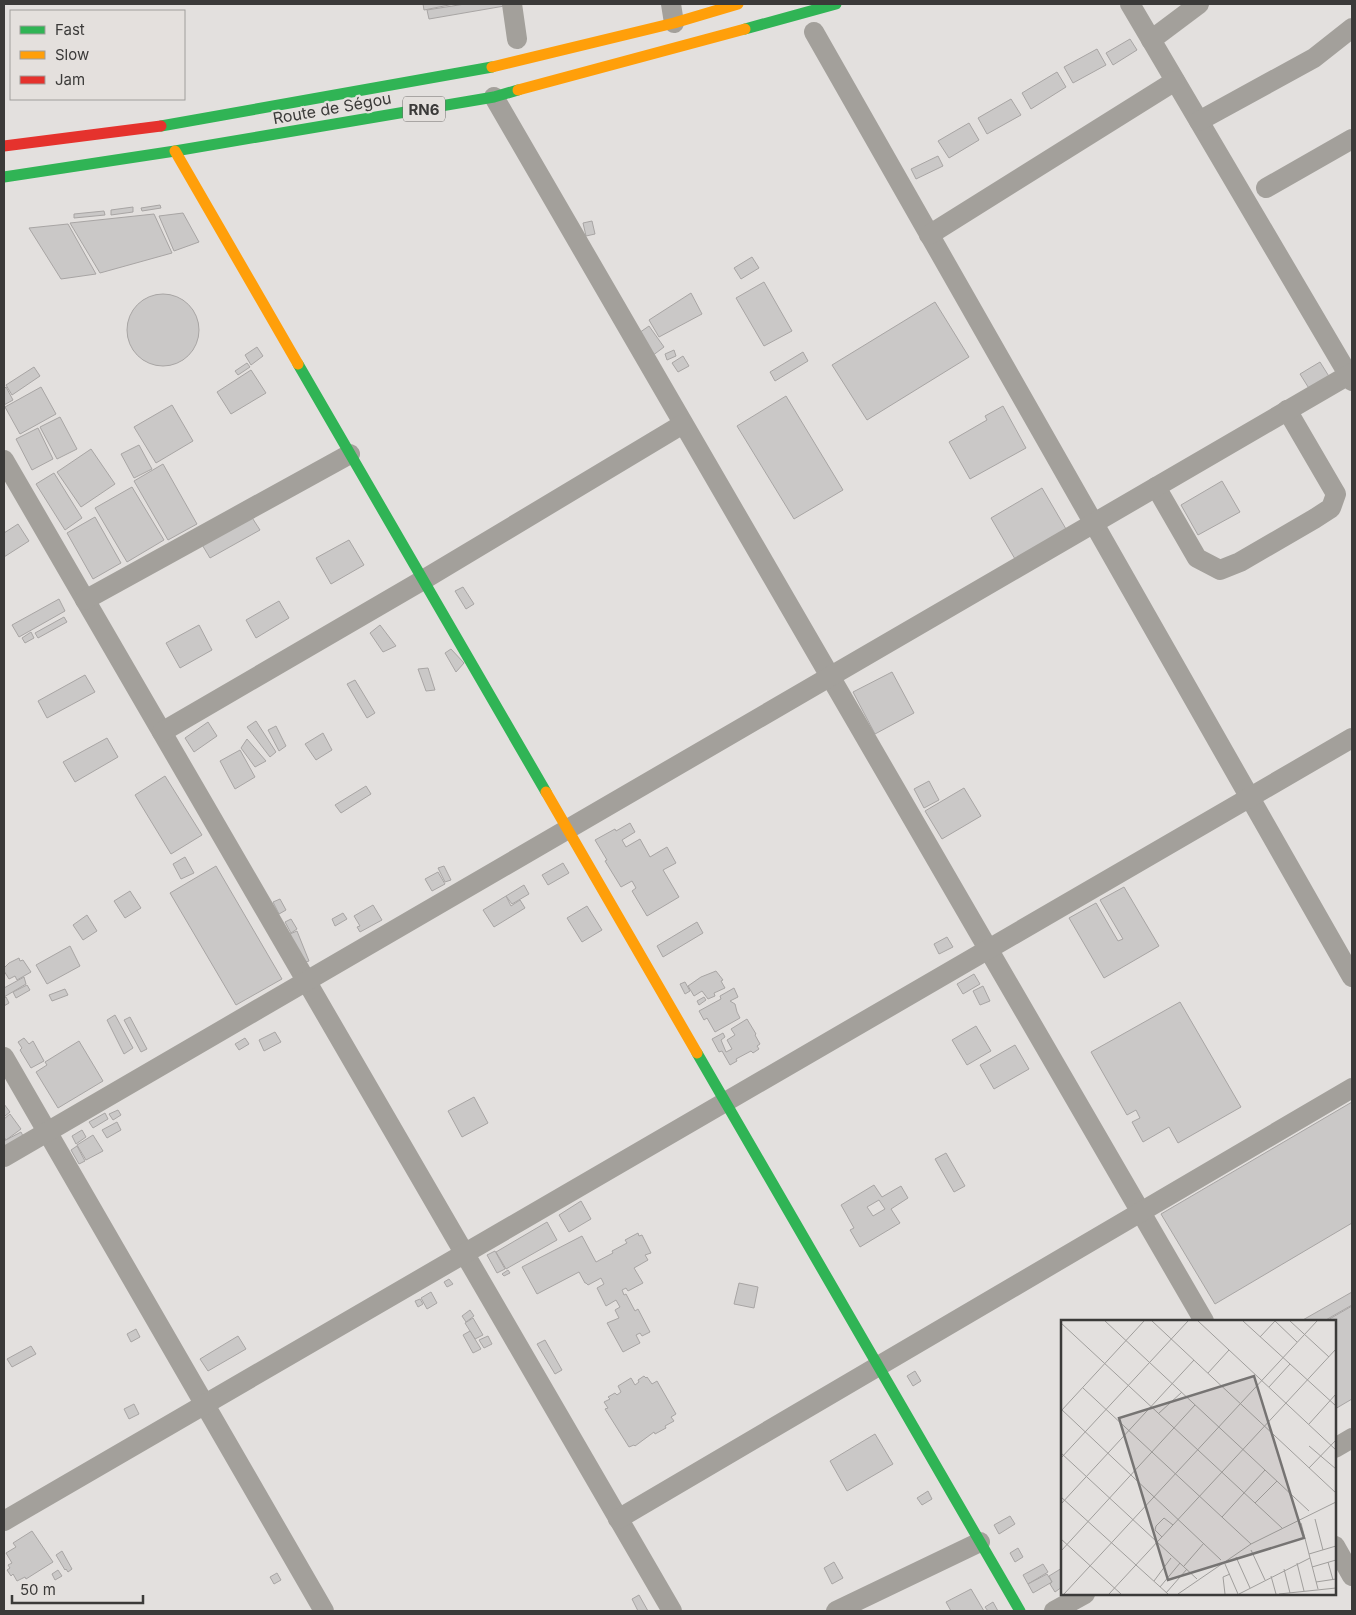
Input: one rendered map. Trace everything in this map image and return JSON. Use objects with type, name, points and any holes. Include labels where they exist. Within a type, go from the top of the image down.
[{"type":"main road","name":"Route de Ségou","points":[[4,146],[160,126],[478,70],[672,13],[738,4]]},
{"type":"main road","name":"Route de Ségou","points":[[4,177],[175,151],[494,97],[836,4]]},
{"type":"main road","points":[[175,151],[1020,1611]]},
{"type":"street","points":[[512,4],[517,39]]},
{"type":"street","points":[[4,1156],[1287,410],[1351,376],[1130,4]]},
{"type":"street","points":[[1151,40],[1199,4]]},
{"type":"street","points":[[1199,121],[1314,58],[1352,28]]},
{"type":"street","points":[[814,32],[1352,977]]},
{"type":"street","points":[[929,235],[1175,81]]},
{"type":"street","points":[[494,97],[1203,1320]]},
{"type":"street","points":[[1266,188],[1352,139]]},
{"type":"street","points":[[1156,487],[1197,558],[1220,570],[1240,562],[1314,519],[1331,508],[1336,494],[1287,410]]},
{"type":"street","points":[[162,732],[423,580],[684,424]]},
{"type":"street","points":[[85,600],[350,454]]},
{"type":"street","points":[[4,460],[672,1611]]},
{"type":"street","points":[[4,1521],[1352,738]]},
{"type":"street","points":[[4,1057],[324,1611]]},
{"type":"street","points":[[618,1519],[1352,1088]]},
{"type":"street","points":[[1336,1447],[1352,1438]]},
{"type":"street","points":[[836,1611],[980,1542]]},
{"type":"street","points":[[1336,1548],[1352,1576]]},
{"type":"street","points":[[1054,1611],[1082,1595]]},
{"type":"building","points":[[423,4],[454,4],[424,10]]},
{"type":"building","points":[[465,4],[516,4],[429,19],[427,10]]},
{"type":"building","points":[[1130,39],[1137,50],[1113,65],[1106,53]]},
{"type":"building","points":[[1097,49],[1106,65],[1073,83],[1064,67]]},
{"type":"building","points":[[1057,72],[1066,87],[1031,109],[1022,93]]},
{"type":"building","points":[[1011,99],[1021,115],[987,134],[978,118]]},
{"type":"building","points":[[969,123],[979,140],[949,158],[938,141]]},
{"type":"building","points":[[938,156],[943,166],[916,179],[911,169]]},
{"type":"building","points":[[160,205],[161,208],[142,211],[141,208]]},
{"type":"building","points":[[133,207],[133,212],[111,215],[111,210]]},
{"type":"building","points":[[104,211],[105,215],[74,218],[74,214]]},
{"type":"building","points":[[183,213],[199,242],[174,251],[159,216]]},
{"type":"building","points":[[154,214],[172,253],[100,273],[70,223]]},
{"type":"building","points":[[592,221],[595,234],[586,236],[583,223]]},
{"type":"building","points":[[68,224],[96,274],[61,279],[29,228]]},
{"type":"building","points":[[752,257],[759,268],[741,279],[734,268]]},
{"type":"building","points":[[764,282],[792,331],[764,346],[736,298]]},
{"type":"building","points":[[691,293],[702,314],[659,337],[649,320]]},
{"type":"building","points":[[163,294],[183,300],[193,310],[199,330],[193,350],[183,360],[163,366],[143,360],[133,350],[127,330],[133,310],[143,300]]},
{"type":"building","points":[[935,302],[969,357],[867,420],[832,365]]},
{"type":"building","points":[[649,326],[664,347],[652,356],[636,335]]},
{"type":"building","points":[[257,347],[263,356],[251,365],[245,355]]},
{"type":"building","points":[[674,350],[676,356],[667,360],[665,354]]},
{"type":"building","points":[[803,352],[808,361],[775,381],[770,372]]},
{"type":"building","points":[[683,356],[689,366],[678,372],[672,363]]},
{"type":"building","points":[[1320,362],[1330,378],[1310,390],[1300,374]]},
{"type":"building","points":[[247,363],[250,367],[238,375],[235,371]]},
{"type":"building","points":[[34,367],[40,376],[12,395],[6,385]]},
{"type":"building","points":[[251,370],[266,393],[231,414],[217,392]]},
{"type":"building","points":[[6,387],[13,400],[4,405],[4,389]]},
{"type":"building","points":[[41,387],[56,414],[20,434],[5,407]]},
{"type":"building","points":[[786,396],[843,490],[794,519],[737,426]]},
{"type":"building","points":[[172,405],[193,441],[156,463],[134,427]]},
{"type":"building","points":[[1003,406],[1026,448],[970,479],[949,442],[987,420],[985,416]]},
{"type":"building","points":[[60,417],[77,449],[57,459],[40,427]]},
{"type":"building","points":[[38,428],[53,459],[32,470],[16,439]]},
{"type":"building","points":[[139,445],[152,469],[134,478],[121,454]]},
{"type":"building","points":[[91,449],[115,484],[81,507],[57,472]]},
{"type":"building","points":[[163,464],[197,524],[168,540],[134,481]]},
{"type":"building","points":[[54,473],[82,518],[65,530],[36,484]]},
{"type":"building","points":[[1222,481],[1240,512],[1198,535],[1181,505]]},
{"type":"building","points":[[132,487],[164,540],[127,562],[95,508]]},
{"type":"building","points":[[1042,488],[1066,529],[1015,559],[991,518]]},
{"type":"building","points":[[251,516],[260,530],[210,558],[201,543]]},
{"type":"building","points":[[95,517],[121,563],[93,579],[67,533]]},
{"type":"building","points":[[18,524],[29,541],[4,557],[4,533]]},
{"type":"building","points":[[349,540],[364,565],[331,584],[316,558]]},
{"type":"building","points":[[463,587],[474,604],[466,609],[455,591]]},
{"type":"building","points":[[59,599],[65,611],[19,637],[12,625]]},
{"type":"building","points":[[279,601],[289,618],[256,638],[246,620]]},
{"type":"building","points":[[64,617],[67,622],[38,638],[35,633]]},
{"type":"building","points":[[199,625],[212,650],[180,668],[166,643]]},
{"type":"building","points":[[380,625],[396,646],[383,652],[370,633]]},
{"type":"building","points":[[31,632],[34,638],[25,643],[22,638]]},
{"type":"building","points":[[451,649],[464,663],[456,672],[445,653]]},
{"type":"building","points":[[428,668],[435,690],[426,691],[418,669]]},
{"type":"building","points":[[892,672],[914,713],[875,734],[853,692]]},
{"type":"building","points":[[85,675],[95,692],[47,718],[38,701]]},
{"type":"building","points":[[355,680],[375,713],[367,718],[347,684]]},
{"type":"building","points":[[256,721],[276,752],[270,757],[247,727]]},
{"type":"building","points":[[208,722],[217,736],[194,752],[185,738]]},
{"type":"building","points":[[276,726],[286,746],[279,751],[268,730]]},
{"type":"building","points":[[323,733],[332,750],[316,760],[305,744]]},
{"type":"building","points":[[107,738],[118,757],[75,782],[63,762]]},
{"type":"building","points":[[247,739],[266,761],[255,767],[241,748]]},
{"type":"building","points":[[240,750],[255,777],[235,789],[220,761]]},
{"type":"building","points":[[165,776],[202,835],[171,854],[135,795]]},
{"type":"building","points":[[929,781],[939,800],[924,808],[914,789]]},
{"type":"building","points":[[366,786],[371,794],[341,813],[335,805]]},
{"type":"building","points":[[964,788],[981,816],[942,839],[925,811]]},
{"type":"building","points":[[630,823],[635,832],[622,840],[626,847],[640,839],[650,857],[667,847],[676,863],[663,870],[679,897],[647,916],[632,891],[636,888],[632,881],[621,887],[595,840]]},
{"type":"building","points":[[185,857],[194,873],[181,879],[173,864]]},
{"type":"building","points":[[563,863],[569,873],[548,885],[542,875]]},
{"type":"building","points":[[216,866],[282,979],[236,1005],[170,893]]},
{"type":"building","points":[[444,866],[451,880],[445,882],[438,868]]},
{"type":"building","points":[[438,872],[445,884],[432,891],[425,879]]},
{"type":"building","points":[[524,885],[529,894],[512,904],[506,896]]},
{"type":"building","points":[[1124,887],[1159,946],[1104,978],[1069,918],[1096,903],[1118,941],[1123,939],[1100,900]]},
{"type":"building","points":[[130,891],[141,908],[125,918],[114,901]]},
{"type":"building","points":[[506,896],[511,906],[520,900],[525,908],[494,927],[483,910]]},
{"type":"building","points":[[280,899],[286,910],[279,914],[273,902]]},
{"type":"building","points":[[373,905],[382,920],[360,932],[357,927],[360,926],[354,916]]},
{"type":"building","points":[[587,906],[602,930],[582,942],[567,918]]},
{"type":"building","points":[[343,913],[347,919],[335,926],[332,919]]},
{"type":"building","points":[[87,915],[97,931],[83,940],[73,925]]},
{"type":"building","points":[[291,919],[297,929],[291,933],[285,922]]},
{"type":"building","points":[[697,922],[703,933],[663,957],[657,946]]},
{"type":"building","points":[[297,931],[309,961],[302,963],[290,934]]},
{"type":"building","points":[[947,937],[953,947],[939,954],[934,944]]},
{"type":"building","points":[[70,946],[80,966],[47,984],[36,965]]},
{"type":"building","points":[[19,958],[20,961],[23,960],[31,972],[17,980],[15,976],[9,979],[4,968]]},
{"type":"building","points":[[716,971],[723,980],[721,981],[725,988],[714,993],[715,996],[708,999],[702,991],[694,996],[688,986],[701,977]]},
{"type":"building","points":[[974,974],[980,984],[963,994],[957,984]]},
{"type":"building","points":[[24,977],[26,984],[4,997],[4,988]]},
{"type":"building","points":[[685,982],[690,991],[685,994],[680,984]]},
{"type":"building","points":[[27,985],[30,990],[16,998],[13,992]]},
{"type":"building","points":[[983,986],[990,1001],[980,1005],[973,991]]},
{"type":"building","points":[[734,988],[738,997],[730,1001],[735,1004],[740,1018],[715,1032],[707,1018],[704,1020],[699,1011],[721,999],[720,996]]},
{"type":"building","points":[[65,989],[68,995],[52,1001],[49,995]]},
{"type":"building","points":[[6,997],[9,1003],[4,1006],[4,998]]},
{"type":"building","points":[[704,997],[706,1000],[699,1005],[697,1001]]},
{"type":"building","points":[[1180,1002],[1241,1107],[1178,1143],[1169,1127],[1143,1142],[1132,1122],[1140,1118],[1136,1110],[1127,1115],[1091,1052]]},
{"type":"building","points":[[115,1015],[133,1048],[124,1054],[107,1020]]},
{"type":"building","points":[[130,1017],[147,1049],[141,1052],[124,1020]]},
{"type":"building","points":[[747,1019],[760,1044],[757,1046],[759,1049],[736,1059],[737,1061],[730,1065],[722,1051],[719,1052],[712,1039],[723,1033],[725,1037],[721,1040],[726,1052],[732,1049],[727,1040],[735,1035],[731,1029]]},
{"type":"building","points":[[976,1026],[991,1051],[967,1065],[952,1040]]},
{"type":"building","points":[[275,1032],[281,1042],[264,1051],[259,1040]]},
{"type":"building","points":[[24,1038],[29,1044],[33,1041],[44,1061],[31,1068],[20,1050],[22,1048],[18,1042]]},
{"type":"building","points":[[245,1038],[249,1044],[239,1050],[235,1044]]},
{"type":"building","points":[[79,1041],[103,1081],[58,1108],[36,1072],[47,1065],[45,1062]]},
{"type":"building","points":[[1015,1045],[1029,1069],[994,1089],[980,1065]]},
{"type":"building","points":[[474,1097],[488,1123],[462,1137],[448,1111]]},
{"type":"building","points":[[1352,1102],[1352,1223],[1215,1304],[1161,1214]]},
{"type":"building","points":[[4,1104],[10,1112],[5,1116],[4,1114]]},
{"type":"building","points":[[118,1110],[121,1115],[113,1120],[109,1114]]},
{"type":"building","points":[[105,1113],[108,1119],[93,1128],[89,1122]]},
{"type":"building","points":[[10,1114],[21,1129],[6,1140],[4,1137],[4,1119]]},
{"type":"building","points":[[117,1122],[121,1130],[107,1138],[102,1130]]},
{"type":"building","points":[[82,1130],[86,1137],[76,1144],[72,1136]]},
{"type":"building","points":[[21,1132],[24,1138],[4,1149],[4,1141]]},
{"type":"building","points":[[93,1135],[103,1151],[86,1160],[77,1145]]},
{"type":"building","points":[[77,1146],[85,1161],[79,1164],[71,1150]]},
{"type":"building","points":[[946,1153],[965,1186],[954,1192],[935,1159]]},
{"type":"building","points":[[874,1185],[882,1197],[901,1186],[908,1198],[891,1209],[900,1223],[860,1247],[850,1230],[854,1228],[841,1205]],"holes":[[[879,1200],[885,1209],[873,1216],[867,1207]]]},
{"type":"building","points":[[581,1201],[591,1219],[569,1232],[559,1215]]},
{"type":"building","points":[[547,1222],[557,1240],[506,1269],[496,1252]]},
{"type":"building","points":[[638,1233],[639,1236],[642,1235],[651,1253],[645,1255],[648,1260],[634,1268],[643,1283],[628,1291],[626,1288],[622,1290],[635,1311],[638,1309],[650,1332],[642,1336],[640,1333],[636,1335],[640,1343],[623,1352],[607,1323],[619,1318],[615,1310],[620,1307],[616,1300],[606,1306],[597,1288],[604,1284],[601,1278],[588,1285],[579,1272],[537,1294],[522,1267],[582,1236],[596,1262],[613,1253],[612,1251],[627,1243],[625,1240]]},
{"type":"building","points":[[495,1251],[505,1269],[497,1273],[487,1255]]},
{"type":"building","points":[[508,1270],[510,1273],[504,1276],[502,1274]]},
{"type":"building","points":[[449,1279],[453,1284],[447,1287],[444,1282]]},
{"type":"building","points":[[739,1283],[758,1287],[754,1308],[734,1304]]},
{"type":"building","points":[[431,1292],[437,1303],[427,1309],[421,1298]]},
{"type":"building","points":[[1352,1292],[1352,1305],[1326,1320],[1303,1320]]},
{"type":"building","points":[[420,1299],[423,1304],[418,1307],[415,1301]]},
{"type":"building","points":[[1352,1306],[1352,1399],[1336,1408],[1336,1320],[1328,1320]]},
{"type":"building","points":[[470,1310],[474,1316],[466,1322],[462,1316]]},
{"type":"building","points":[[473,1318],[483,1335],[475,1339],[465,1323]]},
{"type":"building","points":[[136,1329],[140,1337],[131,1342],[127,1334]]},
{"type":"building","points":[[470,1331],[481,1349],[473,1353],[463,1335]]},
{"type":"building","points":[[238,1336],[246,1349],[208,1371],[200,1359]]},
{"type":"building","points":[[488,1336],[492,1344],[484,1348],[479,1340]]},
{"type":"building","points":[[545,1340],[562,1370],[555,1374],[537,1344]]},
{"type":"building","points":[[31,1346],[36,1354],[12,1367],[7,1359]]},
{"type":"building","points":[[915,1371],[921,1381],[913,1386],[907,1376]]},
{"type":"building","points":[[644,1376],[652,1384],[657,1381],[676,1414],[671,1417],[674,1421],[665,1426],[666,1428],[655,1434],[654,1432],[635,1446],[629,1447],[605,1409],[608,1408],[604,1402],[610,1399],[608,1397],[621,1392],[618,1386],[631,1378],[635,1385]]},
{"type":"building","points":[[134,1404],[139,1414],[129,1419],[124,1409]]},
{"type":"building","points":[[875,1434],[893,1464],[847,1491],[830,1461]]},
{"type":"building","points":[[928,1491],[932,1499],[922,1505],[917,1498]]},
{"type":"building","points":[[1010,1516],[1015,1524],[999,1534],[994,1525]]},
{"type":"building","points":[[32,1531],[53,1562],[26,1579],[25,1577],[17,1581],[13,1574],[11,1576],[7,1570],[10,1568],[8,1565],[12,1563],[6,1553],[16,1547],[13,1543]]},
{"type":"building","points":[[1018,1548],[1023,1557],[1015,1562],[1010,1553]]},
{"type":"building","points":[[62,1551],[72,1569],[68,1572],[56,1555]]},
{"type":"building","points":[[834,1562],[843,1578],[832,1584],[824,1568]]},
{"type":"building","points":[[1043,1564],[1048,1572],[1028,1584],[1023,1575]]},
{"type":"building","points":[[1061,1569],[1061,1588],[1055,1592],[1050,1584],[1052,1582],[1049,1576]]},
{"type":"building","points":[[58,1570],[62,1576],[55,1580],[52,1574]]},
{"type":"building","points":[[277,1573],[281,1580],[274,1584],[270,1577]]},
{"type":"building","points":[[1047,1574],[1052,1582],[1033,1593],[1028,1584]]},
{"type":"building","points":[[971,1589],[984,1611],[951,1611],[946,1602]]},
{"type":"building","points":[[639,1595],[648,1611],[638,1611],[632,1599]]},
{"type":"building","points":[[993,1602],[998,1611],[988,1611],[985,1607]]},
{"type":"traffic: fast","points":[[745,29],[836,4]]},
{"type":"traffic: fast","points":[[161,126],[492,67]]},
{"type":"traffic: fast","points":[[4,177],[175,151],[494,97],[518,90]]},
{"type":"traffic: fast","points":[[298,364],[546,792]]},
{"type":"traffic: fast","points":[[697,1053],[1020,1611]]},
{"type":"traffic: slow","points":[[492,67],[674,23],[738,4]]},
{"type":"traffic: slow","points":[[518,90],[745,29]]},
{"type":"traffic: slow","points":[[175,151],[298,364]]},
{"type":"traffic: slow","points":[[546,792],[697,1053]]},
{"type":"traffic: jam","points":[[4,146],[161,126]]}]
